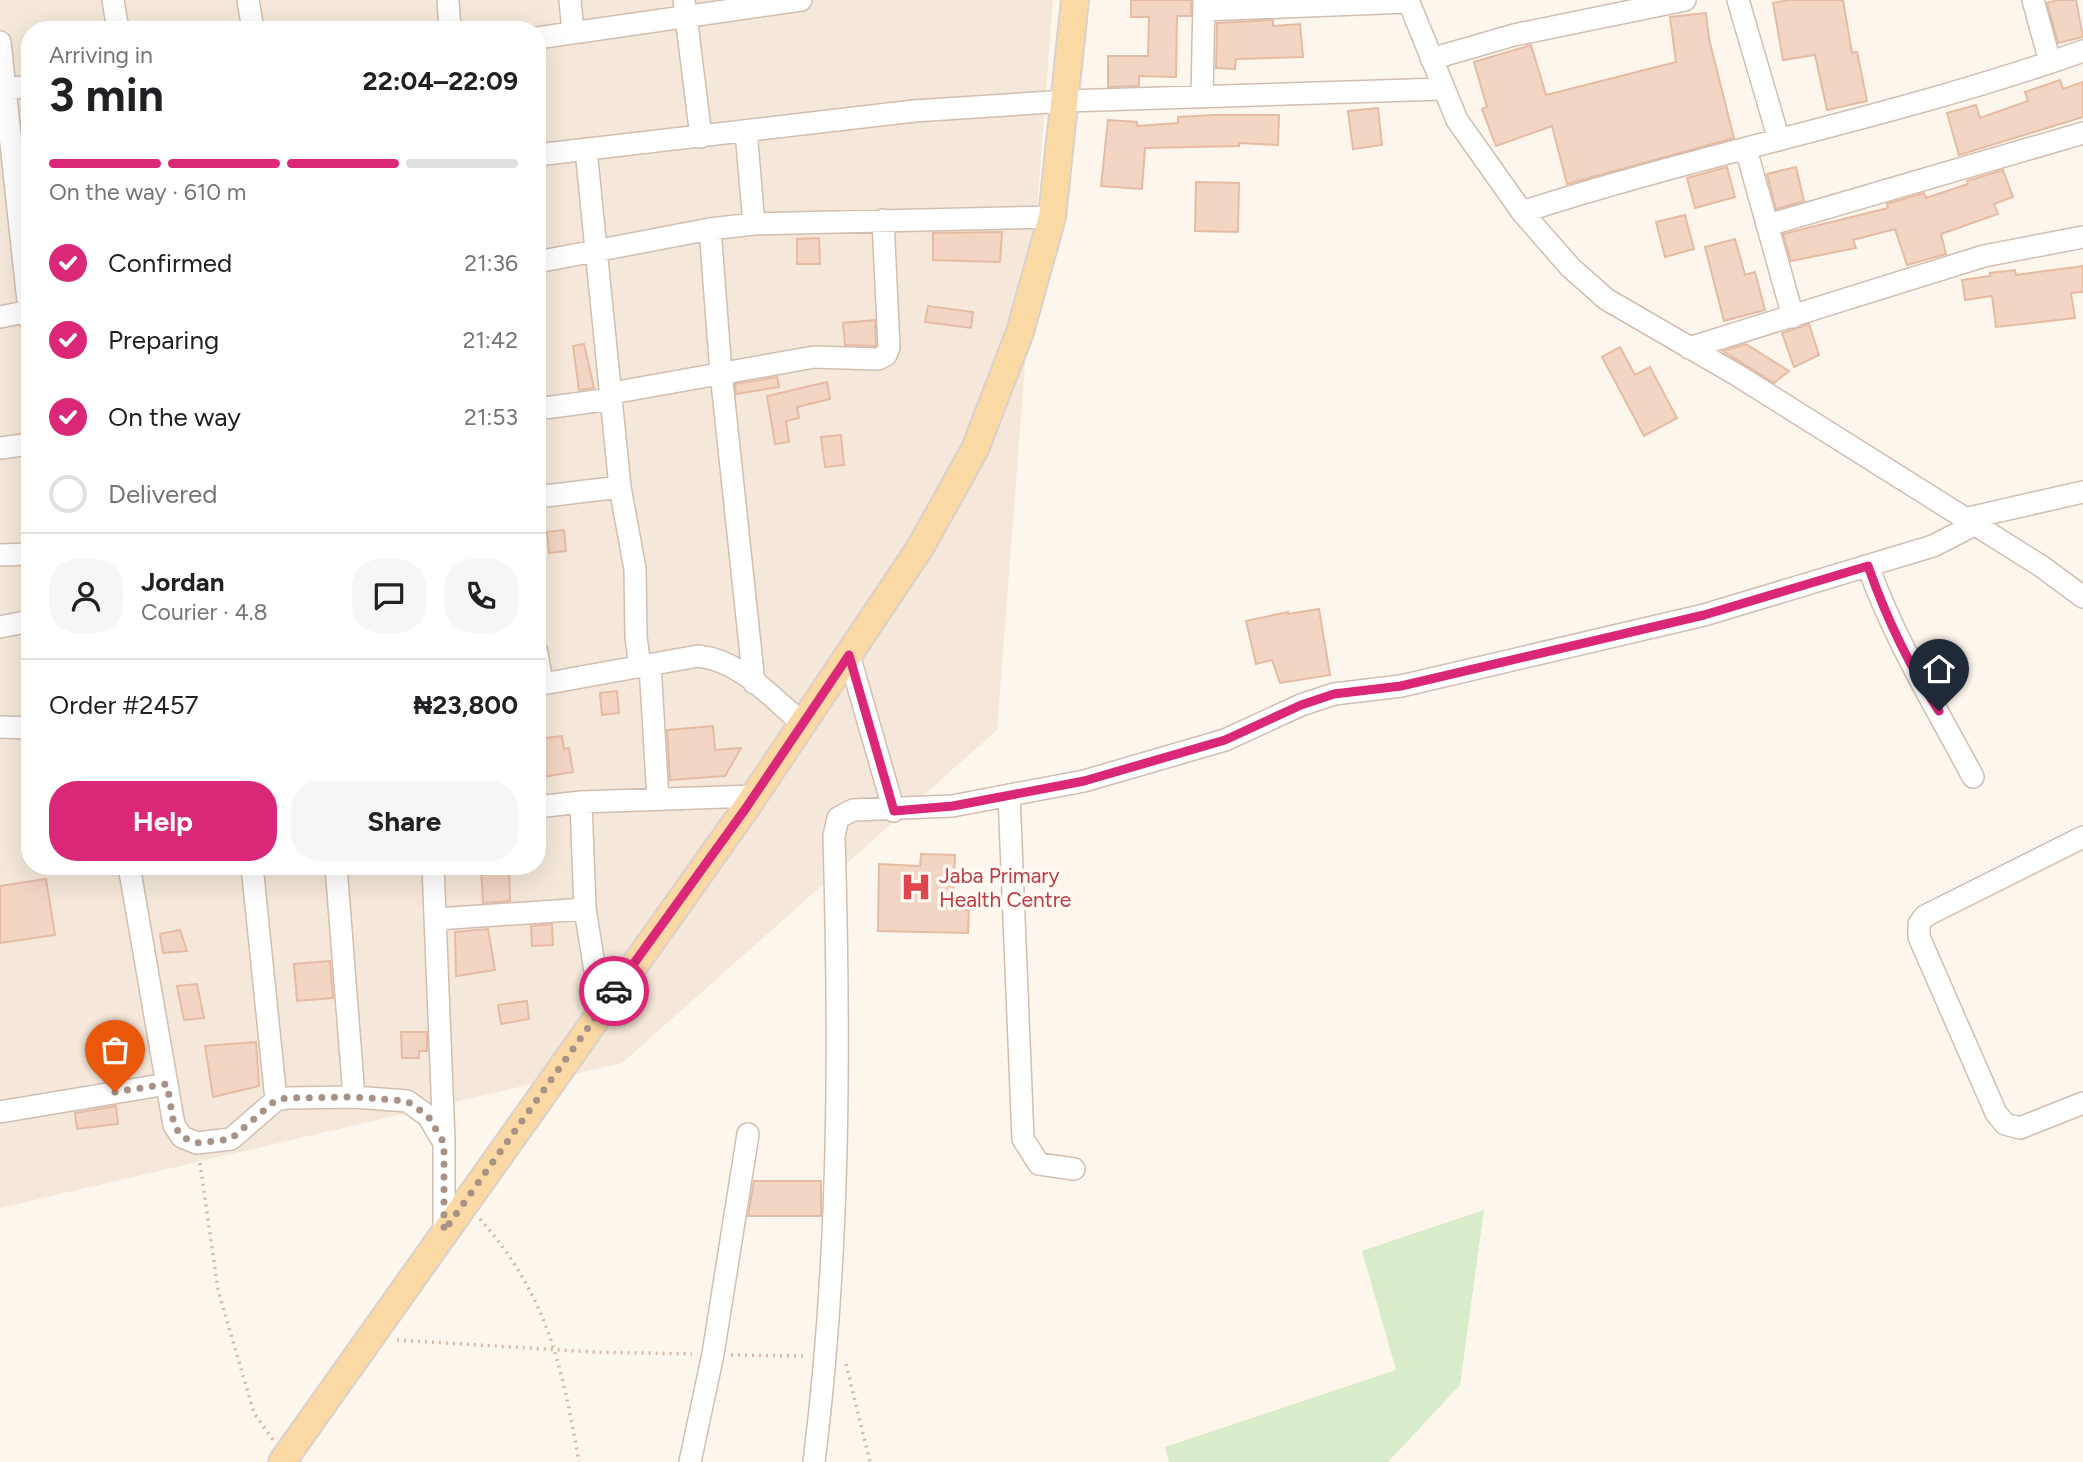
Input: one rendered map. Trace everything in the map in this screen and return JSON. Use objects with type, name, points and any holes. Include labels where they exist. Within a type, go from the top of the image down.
[{"type":"main road","points":[[283,1460],[753,796],[920,548],[975,449],[1020,332],[1052,217],[1066,101],[1074,0]]},
{"type":"street","points":[[113,0],[116,21]]},
{"type":"street","points":[[248,0],[252,21]]},
{"type":"street","points":[[448,0],[449,21]]},
{"type":"street","points":[[569,0],[573,33]]},
{"type":"street","points":[[546,37],[685,8],[801,0]]},
{"type":"street","points":[[1431,59],[1627,6],[1685,0]]},
{"type":"street","points":[[1738,0],[1779,139]]},
{"type":"street","points":[[2033,0],[2050,62]]},
{"type":"street","points":[[1202,97],[1204,5],[1408,1],[1443,89],[1472,143],[1521,212],[1570,267],[1606,299],[1737,375],[2083,597]]},
{"type":"street","points":[[685,8],[701,137]]},
{"type":"street","points":[[0,42],[21,256]]},
{"type":"street","points":[[1521,212],[1620,180],[1746,149],[2083,51]]},
{"type":"street","points":[[3,89],[21,87]]},
{"type":"street","points":[[546,154],[914,111],[1066,101],[1443,89]]},
{"type":"street","points":[[746,131],[754,224]]},
{"type":"street","points":[[1768,225],[2083,133]]},
{"type":"street","points":[[1746,149],[1793,317]]},
{"type":"street","points":[[586,150],[620,487],[635,569],[636,637],[645,666],[658,799]]},
{"type":"street","points":[[546,260],[710,229],[754,224],[1052,217]]},
{"type":"street","points":[[546,407],[721,373],[814,358],[878,359],[886,355],[889,347],[883,220]]},
{"type":"street","points":[[710,229],[721,373],[754,683]]},
{"type":"street","points":[[1689,348],[1984,256],[2083,237]]},
{"type":"street","points":[[0,317],[21,313]]},
{"type":"street","points":[[0,448],[21,445]]},
{"type":"street","points":[[546,496],[620,487]]},
{"type":"street","points":[[814,1462],[824,1357],[836,1138],[838,985],[834,836],[838,818],[853,810],[894,811],[953,806],[1084,781],[1225,740],[1301,705],[1334,694],[1401,686],[1704,615],[1933,546],[1969,522],[2083,492]]},
{"type":"street","points":[[0,555],[21,554]]},
{"type":"street","points":[[1868,566],[1884,608],[1919,681],[1939,711],[1973,777]]},
{"type":"street","points":[[0,627],[21,623]]},
{"type":"street","points":[[849,655],[894,811]]},
{"type":"street","points":[[546,684],[698,656],[716,658],[736,668],[802,723]]},
{"type":"street","points":[[0,727],[21,728]]},
{"type":"street","points":[[1009,795],[1023,1139],[1039,1164],[1074,1169]]},
{"type":"street","points":[[546,806],[582,802],[753,796]]},
{"type":"street","points":[[582,802],[585,909],[601,1008]]},
{"type":"street","points":[[2083,837],[1925,916],[1919,924],[1919,937],[1996,1113],[2005,1124],[2020,1128],[2083,1103]]},
{"type":"street","points":[[130,875],[174,1125],[182,1137],[197,1143],[231,1139],[276,1100],[354,1097],[407,1101],[428,1116],[444,1143]]},
{"type":"street","points":[[253,875],[276,1100]]},
{"type":"street","points":[[337,875],[354,1097]]},
{"type":"street","points":[[434,875],[444,1143],[444,1231]]},
{"type":"street","points":[[437,919],[585,909]]},
{"type":"street","points":[[0,1112],[167,1084]]},
{"type":"street","points":[[690,1462],[713,1354],[748,1134]]},
{"type":"path","points":[[197,1143],[218,1290],[254,1413],[283,1460]]},
{"type":"path","points":[[464,1202],[522,1275],[547,1324],[566,1386],[579,1462]]},
{"type":"path","points":[[825,1334],[843,1354],[870,1462]]},
{"type":"path","points":[[397,1340],[555,1350],[824,1357]]},
{"type":"shaded area","points":[[0,0],[1053,0],[997,730],[622,1063],[0,1208]]},
{"type":"green space","points":[[1484,1210],[1460,1385],[1388,1462],[1169,1462],[1165,1447],[1396,1370],[1362,1251]]},
{"type":"building","points":[[1131,0],[1191,0],[1191,16],[1177,16],[1176,77],[1139,76],[1139,86],[1108,87],[1108,56],[1148,56],[1149,17],[1131,17]]},
{"type":"building","points":[[1789,0],[1843,0],[1852,53],[1857,52],[1867,101],[1827,110],[1815,55],[1783,60],[1773,3]]},
{"type":"building","points":[[2076,0],[2083,37],[2058,43],[2047,3]]},
{"type":"building","points":[[1706,13],[1709,39],[1734,138],[1567,184],[1552,126],[1496,146],[1482,109],[1487,107],[1474,62],[1531,45],[1546,95],[1676,62],[1670,17]]},
{"type":"building","points":[[1273,20],[1273,26],[1300,24],[1303,57],[1236,59],[1235,69],[1216,68],[1217,23]]},
{"type":"building","points":[[2060,80],[2063,89],[2083,82],[2083,117],[1959,155],[1947,113],[1976,105],[1980,118],[2028,101],[2025,92]]},
{"type":"building","points":[[1378,108],[1382,145],[1353,149],[1348,111]]},
{"type":"building","points":[[1279,115],[1278,145],[1239,143],[1239,146],[1145,148],[1142,189],[1101,186],[1108,120],[1137,122],[1137,126],[1178,123],[1178,117]]},
{"type":"building","points":[[1727,167],[1735,197],[1695,208],[1687,178]]},
{"type":"building","points":[[1796,167],[1804,201],[1776,209],[1767,174]]},
{"type":"building","points":[[2003,170],[2013,197],[1994,204],[1998,214],[1941,234],[1946,254],[1907,265],[1895,229],[1853,240],[1856,248],[1791,261],[1783,234],[1888,208],[1887,204],[1924,193],[1926,198]]},
{"type":"building","points":[[1196,182],[1239,183],[1238,232],[1195,231]]},
{"type":"building","points":[[1685,215],[1694,249],[1665,257],[1656,222]]},
{"type":"building","points":[[1002,232],[1000,262],[933,260],[933,233]]},
{"type":"building","points":[[819,238],[820,264],[797,264],[797,239]]},
{"type":"building","points":[[1735,239],[1745,275],[1755,272],[1765,310],[1724,321],[1705,247]]},
{"type":"building","points":[[2083,266],[2083,292],[2071,293],[2075,318],[1996,327],[1992,296],[1965,300],[1962,280],[2015,270],[2016,275]]},
{"type":"building","points":[[928,306],[973,312],[971,328],[925,322]]},
{"type":"building","points":[[875,320],[876,346],[845,345],[843,323]]},
{"type":"building","points":[[1809,324],[1819,355],[1794,367],[1782,333]]},
{"type":"building","points":[[584,344],[594,388],[579,390],[573,346]]},
{"type":"building","points":[[1746,344],[1789,371],[1774,383],[1723,351]]},
{"type":"building","points":[[1620,347],[1635,375],[1650,367],[1677,418],[1644,436],[1602,357]]},
{"type":"building","points":[[777,377],[779,387],[736,394],[735,384]]},
{"type":"building","points":[[827,382],[830,399],[797,407],[799,418],[786,421],[789,442],[775,444],[767,396]]},
{"type":"building","points":[[841,435],[844,465],[825,467],[821,437]]},
{"type":"building","points":[[564,530],[566,551],[549,553],[547,532]]},
{"type":"building","points":[[1319,609],[1330,675],[1280,683],[1272,660],[1256,664],[1246,621]]},
{"type":"building","points":[[617,691],[619,713],[602,715],[600,693]]},
{"type":"building","points":[[713,726],[715,750],[741,748],[725,776],[670,780],[667,730]]},
{"type":"building","points":[[562,736],[564,749],[569,748],[573,772],[546,776],[546,738]]},
{"type":"building","name":"Jaba Primary Health Centre","points":[[921,854],[955,855],[953,909],[969,910],[968,933],[878,931],[879,864],[920,866]]},
{"type":"building","points":[[481,875],[509,875],[510,901],[483,903]]},
{"type":"building","points":[[46,879],[55,935],[0,943],[0,886]]},
{"type":"building","points":[[552,924],[553,945],[532,946],[531,926]]},
{"type":"building","points":[[488,929],[495,970],[456,976],[455,932]]},
{"type":"building","points":[[180,930],[187,951],[163,953],[160,934]]},
{"type":"building","points":[[330,961],[333,998],[297,1001],[294,964]]},
{"type":"building","points":[[197,984],[204,1018],[184,1020],[177,986]]},
{"type":"building","points":[[527,1001],[529,1019],[501,1024],[498,1005]]},
{"type":"building","points":[[401,1032],[427,1032],[427,1051],[419,1051],[419,1058],[402,1058]]},
{"type":"building","points":[[256,1042],[259,1086],[213,1097],[205,1046]]},
{"type":"building","points":[[116,1106],[118,1124],[77,1129],[75,1113]]},
{"type":"building","points":[[754,1181],[821,1181],[821,1216],[748,1216]]},
{"type":"way so far","points":[[115,1092],[167,1084],[174,1125],[182,1137],[197,1143],[231,1139],[267,1111],[276,1100],[354,1097],[407,1101],[428,1116],[444,1143],[444,1231],[614,991]]},
{"type":"place","name":"Jaba Primary Health Centre","points":[[916,887]]},
{"type":"route","points":[[614,991],[746,808],[849,655],[882,777],[894,811],[953,806],[1084,781],[1225,740],[1301,705],[1334,694],[1401,686],[1704,615],[1868,566],[1884,608],[1919,681],[1939,711]]}]
